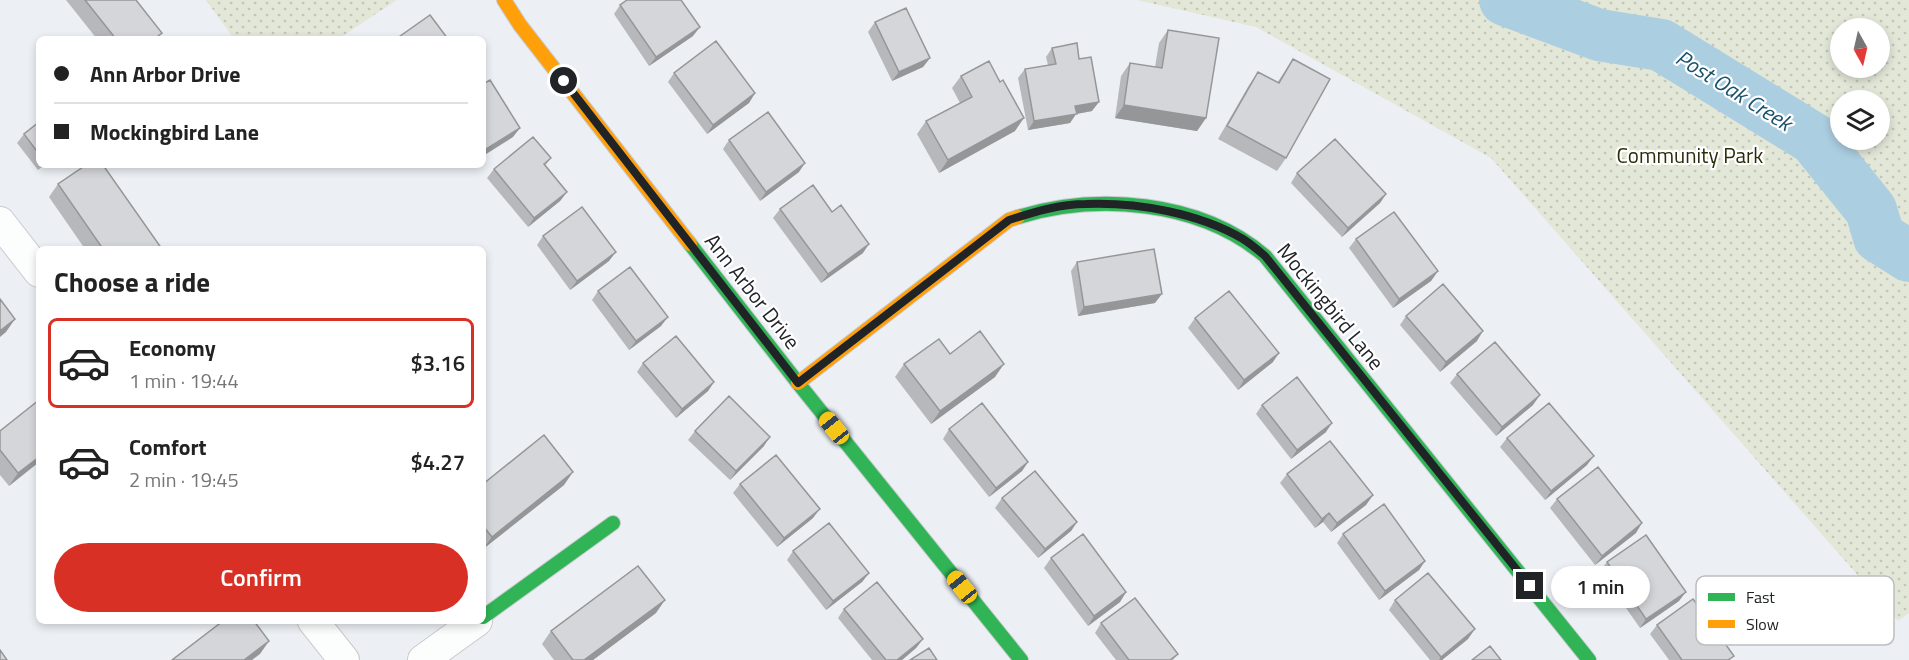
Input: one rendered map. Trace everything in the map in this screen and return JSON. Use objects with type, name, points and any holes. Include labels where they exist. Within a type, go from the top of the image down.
[{"type":"street","name":"Ann Arbor Drive","points":[[504,0],[520,25],[798,383],[1021,660]]},
{"type":"street","name":"Mockingbird Lane","points":[[798,383],[1009,220],[1043,210],[1085,204],[1143,207],[1189,215],[1243,239],[1265,256],[1589,660]]},
{"type":"street","points":[[0,222],[36,268]]},
{"type":"street","points":[[486,615],[613,523]]},
{"type":"street","points":[[315,624],[344,660]]},
{"type":"street","points":[[423,660],[473,624]]},
{"type":"green space","points":[[206,0],[397,0],[343,36],[232,36]]},
{"type":"green space","name":"Community Park","points":[[1137,0],[1909,0],[1909,613],[1898,621],[1894,616],[1894,576],[1858,576],[1491,158],[1256,27]]},
{"type":"building","points":[[85,0],[136,0],[162,33],[158,36],[114,36]]},
{"type":"building","points":[[627,0],[681,0],[700,27],[656,57],[620,5]]},
{"type":"building","points":[[906,8],[930,58],[899,72],[875,22]]},
{"type":"building","points":[[430,15],[446,36],[400,36]]},
{"type":"building","points":[[1168,30],[1219,38],[1206,118],[1124,105],[1130,63],[1162,68]]},
{"type":"building","points":[[716,41],[755,93],[713,125],[674,73]]},
{"type":"building","points":[[1077,43],[1079,59],[1091,57],[1099,102],[1075,106],[1077,114],[1034,121],[1025,69],[1056,64],[1052,48]]},
{"type":"building","points":[[1293,59],[1330,79],[1286,158],[1227,126],[1258,72],[1279,83]]},
{"type":"building","points":[[989,61],[1000,82],[1003,80],[1024,118],[948,160],[926,121],[972,97],[961,76]]},
{"type":"building","points":[[490,80],[520,128],[486,149],[486,82]]},
{"type":"building","points":[[768,112],[805,163],[766,192],[729,140]]},
{"type":"building","points":[[36,124],[36,150],[24,134]]},
{"type":"building","points":[[533,137],[551,158],[544,164],[567,192],[534,218],[494,169]]},
{"type":"building","points":[[1335,139],[1386,194],[1348,228],[1297,173]]},
{"type":"building","points":[[82,168],[105,168],[160,246],[101,246],[58,184]]},
{"type":"building","points":[[813,185],[832,212],[841,205],[869,244],[828,274],[780,209]]},
{"type":"building","points":[[582,207],[616,252],[577,281],[543,236]]},
{"type":"building","points":[[1394,212],[1438,271],[1399,299],[1356,239]]},
{"type":"building","points":[[1154,249],[1162,294],[1084,307],[1077,262]]},
{"type":"building","points":[[630,267],[668,317],[636,341],[598,291]]},
{"type":"building","points":[[1443,284],[1483,331],[1446,362],[1406,316]]},
{"type":"building","points":[[1229,291],[1279,353],[1244,380],[1195,318]]},
{"type":"building","points":[[0,299],[15,319],[0,331]]},
{"type":"building","points":[[980,331],[1004,364],[940,411],[904,364],[939,339],[950,354]]},
{"type":"building","points":[[676,336],[714,382],[682,409],[643,363]]},
{"type":"building","points":[[1495,342],[1540,395],[1502,427],[1457,374]]},
{"type":"building","points":[[1297,377],[1332,423],[1297,450],[1262,405]]},
{"type":"building","points":[[729,396],[770,437],[736,471],[695,431]]},
{"type":"building","points":[[36,402],[36,459],[18,473],[0,450],[0,431]]},
{"type":"building","points":[[982,403],[1028,462],[996,488],[949,429]]},
{"type":"building","points":[[1549,403],[1594,456],[1551,491],[1507,438]]},
{"type":"building","points":[[544,435],[573,472],[492,537],[486,530],[486,482]]},
{"type":"building","points":[[1330,441],[1373,495],[1337,523],[1329,513],[1322,519],[1287,474]]},
{"type":"building","points":[[776,455],[820,509],[784,538],[740,484]]},
{"type":"building","points":[[1598,467],[1642,523],[1602,556],[1557,499]]},
{"type":"building","points":[[1035,471],[1077,522],[1045,549],[1002,498]]},
{"type":"building","points":[[1384,504],[1425,561],[1385,591],[1343,534]]},
{"type":"building","points":[[829,523],[869,573],[833,601],[793,551]]},
{"type":"building","points":[[1083,534],[1126,592],[1094,616],[1051,558]]},
{"type":"building","points":[[1646,535],[1686,592],[1646,619],[1607,562]]},
{"type":"building","points":[[638,566],[665,600],[584,660],[573,660],[551,631]]},
{"type":"building","points":[[1428,573],[1475,629],[1441,657],[1395,600]]},
{"type":"building","points":[[877,582],[923,639],[897,660],[886,660],[844,609]]},
{"type":"building","points":[[1135,598],[1178,654],[1170,660],[1129,660],[1101,623]]},
{"type":"building","points":[[1693,599],[1696,603],[1696,645],[1726,645],[1734,656],[1728,660],[1682,660],[1657,625]]},
{"type":"building","points":[[219,624],[256,624],[269,641],[244,660],[172,660]]},
{"type":"building","points":[[1490,646],[1501,660],[1472,660]]},
{"type":"building","points":[[929,648],[937,660],[910,660]]},
{"type":"building","points":[[0,650],[7,660],[0,660]]},
{"type":"waterway","name":"Post Oak Creek","points":[[1505,0],[1599,35],[1661,45],[1814,139],[1871,210],[1879,237],[1909,256]]},
{"type":"traffic: fast","points":[[1018,217],[1049,209],[1081,205],[1146,206],[1210,223],[1239,237],[1265,256],[1589,660]]},
{"type":"traffic: fast","points":[[690,244],[798,383],[1021,660]]},
{"type":"traffic: fast","points":[[486,615],[613,523]]},
{"type":"traffic: slow","points":[[504,0],[520,25],[690,244]]},
{"type":"traffic: slow","points":[[798,383],[1009,220],[1018,217]]},
{"type":"route","points":[[564,81],[798,383],[1009,220],[1043,210],[1085,204],[1143,207],[1189,215],[1243,239],[1265,256],[1530,586]]}]
